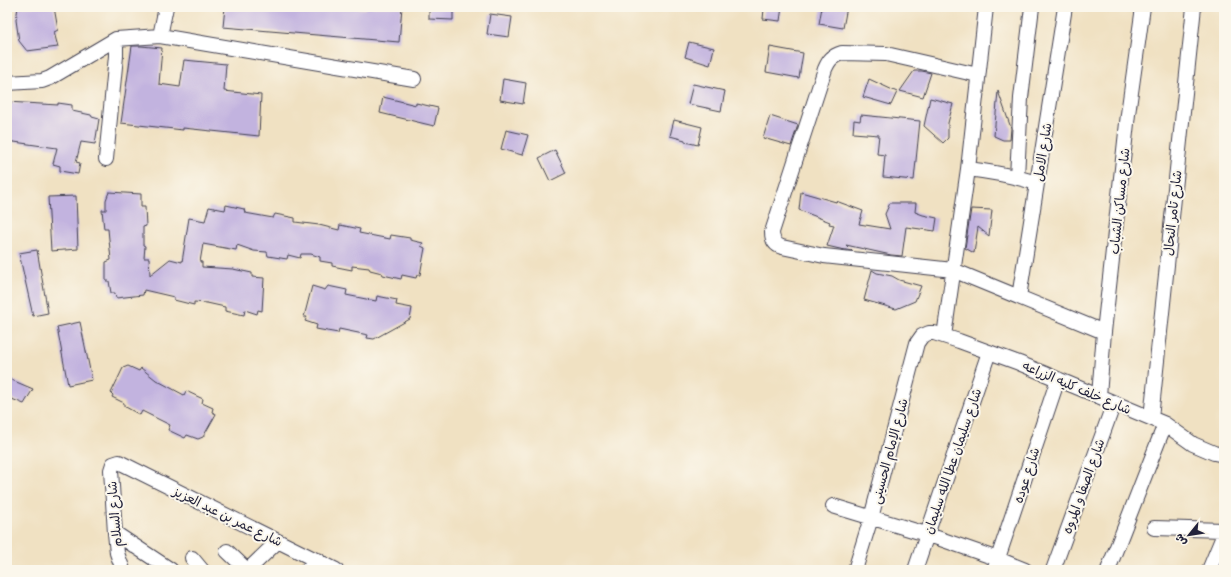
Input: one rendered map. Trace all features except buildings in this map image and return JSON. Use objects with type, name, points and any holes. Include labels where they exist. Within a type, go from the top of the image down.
[{"type":"street","points":[[160,36],[166,7]]},
{"type":"street","points":[[944,336],[968,169],[986,7]]},
{"type":"street","points":[[1017,177],[1021,98],[1032,7]]},
{"type":"street","name":"شارع الامل","points":[[1019,297],[1065,7]]},
{"type":"street","name":"شارع مساكن الشباب","points":[[1099,396],[1104,332],[1128,114],[1143,7]]},
{"type":"street","name":"شارع تامر النحال","points":[[1151,418],[1194,7]]},
{"type":"street","points":[[7,83],[42,81],[50,78],[116,39],[160,36],[414,78]]},
{"type":"street","points":[[106,159],[116,56],[116,39]]},
{"type":"street","points":[[978,75],[886,54],[842,53],[832,58],[825,69],[772,232],[772,237],[778,246],[801,252],[830,257],[953,270],[1104,332]]},
{"type":"street","points":[[968,169],[1017,177],[1037,183]]},
{"type":"street","name":"شارع خلف كليه الزراعه","points":[[925,334],[934,333],[944,336],[1058,379],[1165,424],[1193,444],[1214,453],[1224,455]]},
{"type":"street","name":"شارع الإمام الحسينى","points":[[855,570],[871,518],[917,344],[919,339],[925,334]]},
{"type":"street","name":"شارع سليمان عطا الله سليمان","points":[[915,570],[989,352]]},
{"type":"street","name":"شارع عوده","points":[[996,565],[1058,379]]},
{"type":"street","name":"شارع الصفا و المروه","points":[[1053,570],[1114,402]]},
{"type":"street","points":[[1108,570],[1165,424]]},
{"type":"street","name":"شارع السلام","points":[[119,462],[113,464],[111,470],[117,554],[123,570]]},
{"type":"street","name":"شارع عمر بن عبد العزيز","points":[[119,462],[336,570]]},
{"type":"street","points":[[834,506],[926,534],[996,565],[1025,570]]},
{"type":"street","points":[[1154,528],[1224,530]]},
{"type":"street","points":[[115,533],[171,570]]},
{"type":"street","points":[[1209,570],[1224,534]]},
{"type":"street","points":[[227,551],[247,570],[278,541]]},
{"type":"street","points":[[192,558],[202,570]]},
{"type":"street","points":[[307,570],[318,560]]}]
